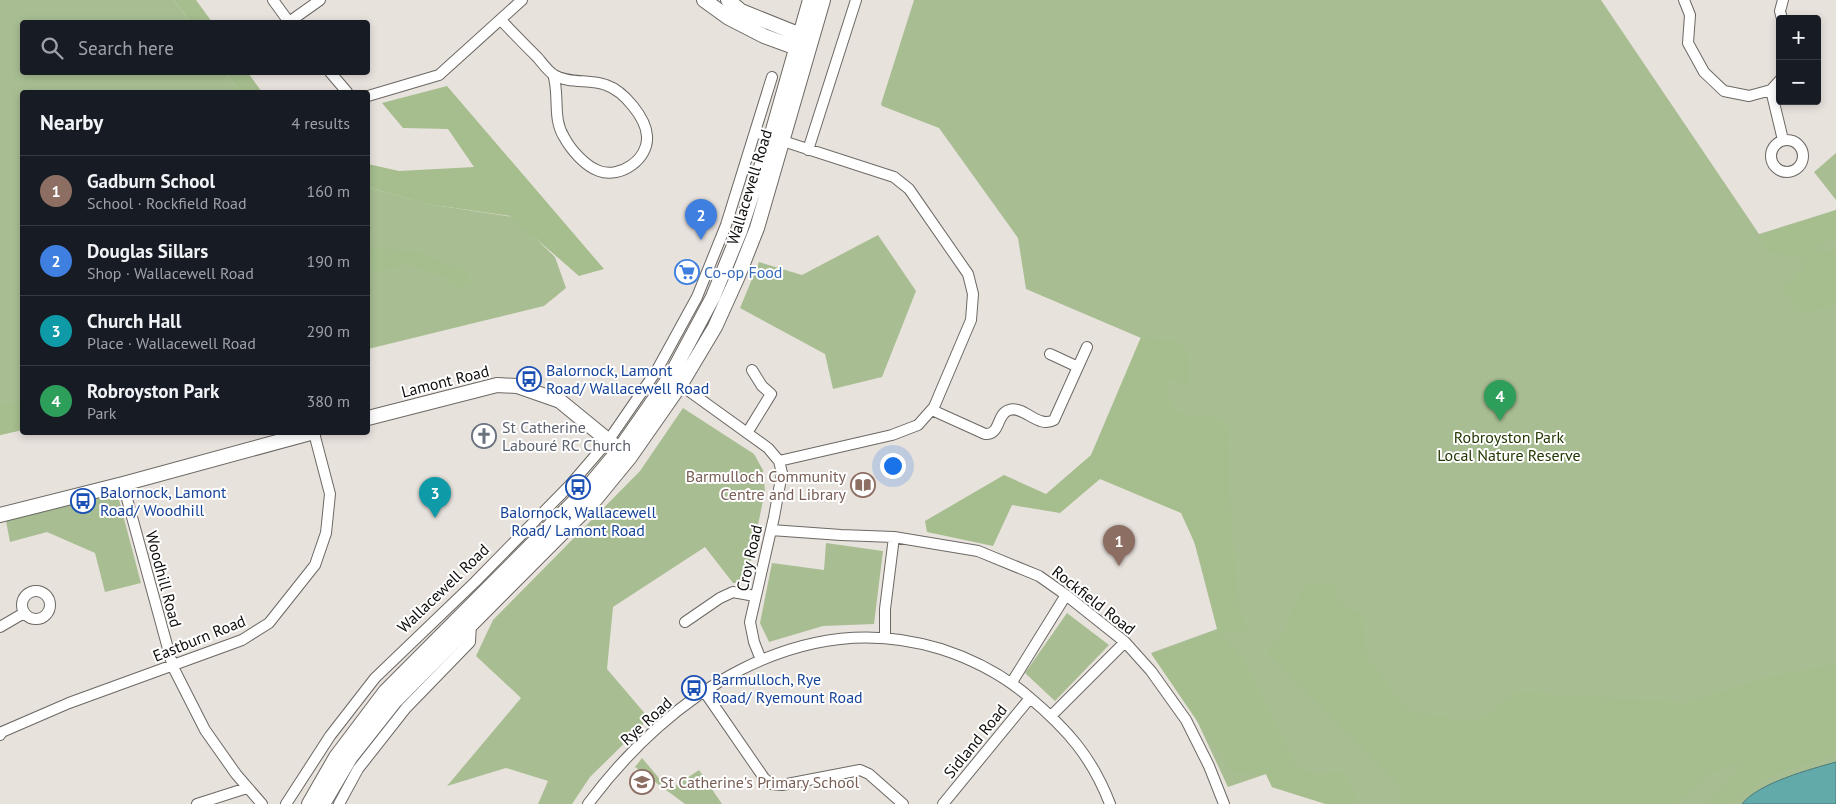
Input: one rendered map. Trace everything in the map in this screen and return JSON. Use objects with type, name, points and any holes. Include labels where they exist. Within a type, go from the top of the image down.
[{"type":"street","points":[[273,0],[288,20]]},
{"type":"street","points":[[292,20],[320,0]]},
{"type":"street","points":[[370,95],[439,75],[522,0]]},
{"type":"street","points":[[704,0],[729,18],[764,36],[804,44]]},
{"type":"street","points":[[728,0],[741,11],[804,44]]},
{"type":"street","name":"Wallacewell Road","points":[[804,44],[810,0]]},
{"type":"street","name":"Wallacewell Road","points":[[323,804],[350,758],[395,701],[594,501],[715,327],[757,228],[776,139],[804,44],[822,0]]},
{"type":"street","points":[[808,150],[856,0]]},
{"type":"street","points":[[1684,0],[1690,15],[1688,42],[1704,72],[1724,91],[1749,96],[1771,90],[1776,84]]},
{"type":"street","points":[[1781,15],[1780,11],[1784,0]]},
{"type":"street","points":[[501,20],[553,74],[557,88],[558,125],[567,142],[585,163],[600,172],[610,172],[635,163],[646,146],[647,138],[646,128],[635,108],[614,89],[606,85],[569,79],[553,74]]},
{"type":"street","points":[[333,75],[345,90]]},
{"type":"street","name":"Wallacewell Road","points":[[286,804],[330,736],[375,678],[475,582],[570,486],[608,441],[657,370],[697,297],[731,212],[772,77]]},
{"type":"street","points":[[1771,90],[1783,140]]},
{"type":"street","name":"Wallacewell Road","points":[[755,132],[776,139]]},
{"type":"street","points":[[676,381],[768,448],[779,461],[892,435],[918,425],[934,407],[971,320],[973,294],[968,274],[908,188],[894,177],[776,139]]},
{"type":"street","points":[[932,410],[985,434],[995,431],[1006,411],[1010,409],[1044,422],[1050,422],[1054,420],[1087,348]]},
{"type":"street","points":[[1050,354],[1078,367]]},
{"type":"street","points":[[752,370],[762,386],[771,394]]},
{"type":"street","name":"Lamont Road","points":[[370,417],[497,385],[516,386],[560,400],[625,454]]},
{"type":"street","points":[[747,433],[771,394],[782,391]]},
{"type":"street","points":[[0,515],[303,435]]},
{"type":"street","name":"Eastburn Road","points":[[1,732],[69,703],[173,667],[242,640],[269,623],[316,565],[326,533],[330,494],[315,435]]},
{"type":"street","name":"Wallacewell Road","points":[[309,804],[336,756],[385,692],[584,492],[625,454]]},
{"type":"street","name":"Croy Road","points":[[761,660],[754,642],[750,622],[782,473],[779,461]]},
{"type":"street","name":"Woodhill Road","points":[[123,484],[173,667],[205,730],[247,788],[262,804]]},
{"type":"street","name":"Rockfield Road","points":[[771,530],[894,537],[978,551],[1039,576],[1066,595],[1124,642],[1150,671],[1186,720],[1210,766],[1224,804]]},
{"type":"street","points":[[885,638],[885,609],[894,537]]},
{"type":"street","points":[[685,622],[720,598],[733,592],[755,596]]},
{"type":"street","points":[[1012,682],[1066,595]]},
{"type":"street","name":"Wallacewell Road","points":[[339,804],[358,769],[406,708],[470,642],[472,624],[464,611]]},
{"type":"street","points":[[0,627],[24,613]]},
{"type":"street","name":"Rye Road","points":[[588,804],[623,762],[641,744],[704,691],[723,679],[761,660],[787,650],[821,642],[858,637],[885,638],[921,643],[954,653],[983,665],[1012,682],[1052,715],[1075,741],[1090,763],[1110,804]]},
{"type":"street","points":[[1052,715],[1124,642]]},
{"type":"street","points":[[704,691],[764,778],[771,784],[782,786],[860,770],[869,774],[903,804]]},
{"type":"street","name":"Sidland Road","points":[[943,804],[1030,698]]},
{"type":"street","points":[[197,804],[247,788]]},
{"type":"green space","points":[[0,0],[174,0],[189,20],[20,20],[20,75],[227,75],[239,90],[20,90],[20,430],[0,435]]},
{"type":"green space","points":[[174,0],[196,0],[211,20],[189,20]]},
{"type":"green space","name":"Robroyston Park Local Nature Reserve","points":[[914,0],[1601,0],[1759,234],[1836,210],[1836,804],[1326,804],[1272,787],[1266,774],[1228,787],[1197,721],[1151,653],[1217,629],[1141,338],[1026,289],[1018,238],[939,128],[882,106],[881,104]]},
{"type":"green space","points":[[227,75],[249,75],[261,90],[236,90],[237,88]]},
{"type":"green space","points":[[447,86],[604,269],[579,276],[510,216],[427,204],[370,188],[370,164],[399,171],[474,167],[448,129],[403,128],[382,103]]},
{"type":"green space","points":[[1836,153],[1836,200],[1814,172]]},
{"type":"green space","points":[[370,188],[428,204],[514,217],[555,257],[566,288],[544,306],[370,349]]},
{"type":"green space","points":[[1836,210],[1836,239],[1825,242],[1814,250],[1836,251],[1836,303],[1804,315],[1780,288],[1793,280],[1807,264],[1793,255],[1771,253],[1760,236]]},
{"type":"green space","points":[[878,235],[916,291],[882,377],[833,389],[825,354],[740,308],[759,262],[802,275]]},
{"type":"green space","points":[[370,248],[418,252],[466,272],[471,283],[457,288],[445,277],[406,264],[376,272],[370,270]]},
{"type":"green space","points":[[1141,337],[1184,343],[1189,367],[1188,385],[1166,378],[1171,408],[1188,416],[1213,414],[1228,428],[1229,488],[1239,610],[1248,632],[1219,632],[1242,658],[1296,767],[1318,775],[1342,772],[1356,794],[1356,804],[1326,804],[1272,787],[1266,774],[1234,773],[1152,655],[1218,631],[1200,555],[1181,513],[1100,479],[1060,513],[1012,505],[993,546],[927,532],[925,521],[1004,475],[1046,494],[1091,455]]},
{"type":"green space","points":[[20,404],[20,430],[0,435],[0,406]]},
{"type":"green space","points":[[683,408],[754,454],[763,470],[765,491],[746,583],[733,583],[705,547],[613,607],[607,669],[647,716],[643,720],[643,725],[590,777],[572,804],[538,804],[548,781],[506,768],[447,786],[521,698],[476,656],[493,620],[640,471]]},
{"type":"green space","points":[[117,492],[141,583],[105,592],[95,553],[47,532],[10,542],[6,521]]},
{"type":"green space","points":[[826,543],[883,551],[874,624],[823,626],[769,642],[760,623],[772,563],[824,570]]},
{"type":"green space","points":[[1306,582],[1333,583],[1339,601],[1362,616],[1367,657],[1409,712],[1476,722],[1518,692],[1687,703],[1768,677],[1836,664],[1836,755],[1767,777],[1732,804],[1707,804],[1744,762],[1709,773],[1676,804],[1401,804],[1399,784],[1267,651],[1285,631],[1293,608]]},
{"type":"green space","points":[[1067,613],[1109,645],[1055,701],[1025,673]]},
{"type":"green space","points":[[642,758],[669,790],[699,770],[722,804],[685,804],[635,767]]},
{"type":"water","points":[[1836,762],[1836,804],[1742,804],[1750,796],[1772,783]]},
{"type":"place","name":"Douglas Sillars","points":[[701,240]]},
{"type":"place","name":"Co-op Food","points":[[687,272]]},
{"type":"place","name":"Balornock, Lamont Road/ Wallacewell Road","points":[[529,379]]},
{"type":"place","name":"Robroyston Park","points":[[1500,421]]},
{"type":"place","name":"St Catherine Labouré RC Church","points":[[484,436]]},
{"type":"place","name":"Barmulloch Community Centre and Library","points":[[863,485]]},
{"type":"place","name":"Balornock, Wallacewell Road/ Lamont Road","points":[[578,487]]},
{"type":"place","name":"Balornock, Lamont Road/ Woodhill","points":[[83,501]]},
{"type":"place","name":"Church Hall","points":[[435,518]]},
{"type":"place","name":"Gadburn School","points":[[1119,566]]},
{"type":"place","name":"Barmulloch, Rye Road/ Ryemount Road","points":[[694,688]]},
{"type":"place","name":"St Catherine's Primary School","points":[[642,782]]}]
